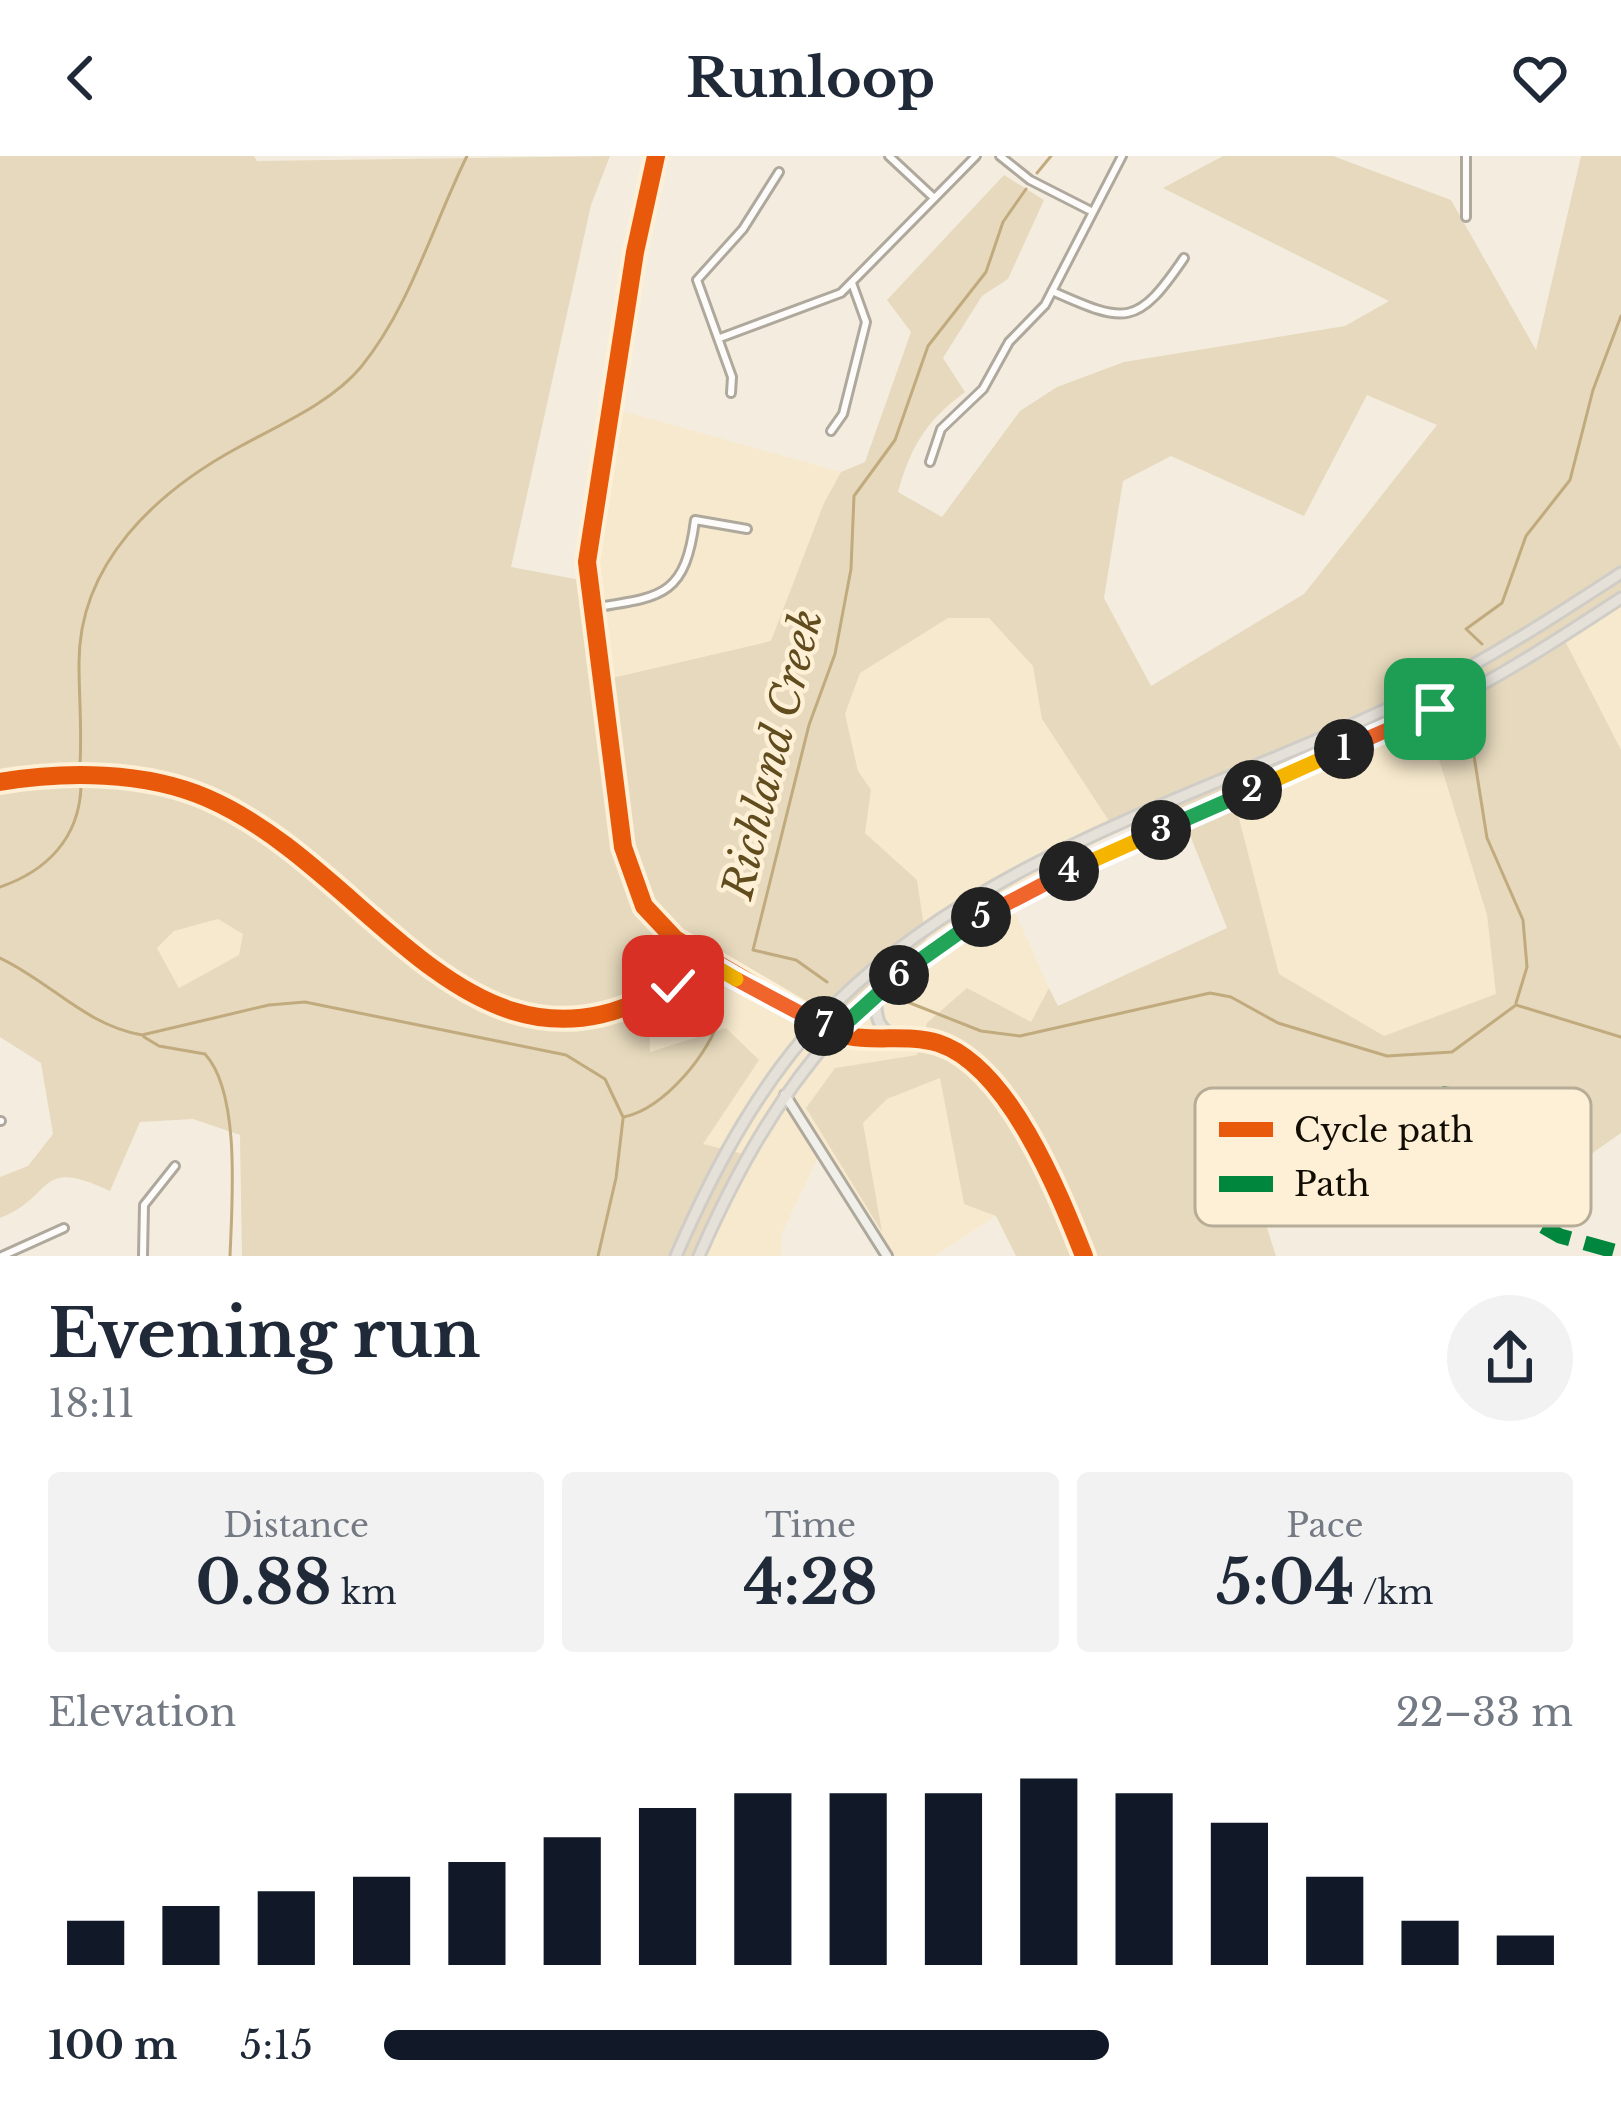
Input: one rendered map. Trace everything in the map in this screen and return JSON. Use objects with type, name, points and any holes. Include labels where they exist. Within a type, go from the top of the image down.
[{"type":"main road","points":[[676,1256],[738,1131],[818,1023],[896,950],[1014,874],[1426,690],[1524,636],[1621,573]]},
{"type":"main road","points":[[699,1256],[728,1189],[785,1095],[835,1033],[970,922],[1186,819],[1435,709],[1621,598]]},
{"type":"main road","points":[[1178,801],[1186,819]]},
{"type":"main road","points":[[876,995],[875,1017],[884,1032],[902,1040]]},
{"type":"street","points":[[656,156],[635,252],[587,562],[612,792],[633,880],[644,906],[675,940],[835,1033],[858,1040],[938,1043],[962,1056],[1042,1155],[1084,1256]]},
{"type":"street","points":[[889,156],[934,198]]},
{"type":"street","points":[[720,338],[842,293],[976,156]]},
{"type":"street","points":[[1000,156],[1030,180],[1090,210]]},
{"type":"street","points":[[930,462],[940,429],[982,389],[1009,342],[1036,316],[1122,156]]},
{"type":"street","points":[[1466,156],[1466,217]]},
{"type":"street","points":[[731,393],[720,338],[697,280],[743,229],[779,172]]},
{"type":"street","points":[[1051,290],[1108,316],[1140,312],[1156,300],[1184,258]]},
{"type":"street","points":[[831,431],[843,414],[866,322],[852,284]]},
{"type":"street","points":[[591,608],[651,598],[670,588],[689,559],[695,520],[747,529]]},
{"type":"street","points":[[0,782],[101,777],[178,787],[208,798],[285,844],[355,909],[447,979],[523,1016],[582,1019],[673,986],[705,961]]},
{"type":"street","points":[[785,1095],[887,1256]]},
{"type":"street","points":[[143,1256],[145,1204],[175,1166]]},
{"type":"street","points":[[2,1256],[64,1228]]},
{"type":"shaded area","points":[[0,156],[254,156],[257,161],[610,156],[591,205],[511,567],[586,581],[599,681],[771,641],[824,503],[841,472],[865,462],[911,332],[887,300],[1004,175],[1044,200],[1008,279],[982,296],[943,358],[965,392],[922,436],[898,492],[942,517],[1020,411],[1057,387],[1124,362],[1345,326],[1389,301],[1163,188],[1223,156],[1333,156],[1451,200],[1536,350],[1581,156],[1621,156],[1621,596],[1562,635],[1621,750],[1621,1133],[1591,1154],[1591,1088],[1195,1088],[1195,1226],[1266,1226],[1276,1256],[1016,1256],[996,1216],[964,1204],[940,1078],[887,1099],[863,1123],[882,1232],[806,1108],[835,1068],[917,1055],[927,1023],[967,988],[1031,1022],[1049,988],[1058,1006],[1227,928],[1176,800],[1115,830],[1042,719],[1033,666],[989,618],[948,618],[860,673],[845,714],[858,771],[871,790],[865,833],[917,880],[926,940],[839,1023],[717,975],[649,1002],[650,1052],[726,1028],[759,1060],[703,1144],[743,1154],[700,1256],[242,1256],[240,1135],[193,1119],[140,1122],[110,1191],[86,1181],[57,1178],[0,1218],[0,1177],[28,1166],[53,1134],[41,1063],[0,1037]],"holes":[[[1367,395],[1437,425],[1304,594],[1151,686],[1104,598],[1123,481],[1171,456],[1304,516]],[[1425,714],[1487,915],[1496,994],[1384,1036],[1279,974],[1233,795]],[[218,919],[243,934],[239,955],[179,988],[157,948],[174,931]]]},
{"type":"shaded area","points":[[619,410],[841,472],[824,503],[771,641],[598,681],[586,581]]},
{"type":"shaded area","points":[[1621,596],[1621,750],[1561,635]]},
{"type":"shaded area","points":[[948,618],[989,618],[1034,666],[1042,719],[1115,830],[1006,892],[1049,988],[1032,1023],[927,1023],[918,1055],[835,1068],[806,1108],[880,1228],[863,1123],[886,1099],[941,1078],[964,1204],[996,1216],[935,1256],[890,1256],[821,1151],[782,1233],[781,1256],[700,1256],[742,1155],[703,1145],[650,1052],[649,1002],[917,880],[865,833],[871,790],[858,771],[845,714],[860,673]]},
{"type":"shaded area","points":[[1425,713],[1487,915],[1497,994],[1384,1037],[1279,974],[1232,795]]},
{"type":"shaded area","points":[[219,919],[244,934],[239,955],[179,988],[157,947],[174,931]]},
{"type":"waterway","points":[[80,764],[82,627],[108,563],[128,534],[179,486],[320,402],[361,367],[407,293],[467,156]]},
{"type":"waterway","name":"Richland Creek","points":[[1037,173],[1051,156]]},
{"type":"waterway","name":"Richland Creek","points":[[827,982],[796,960],[753,950],[809,725],[835,654],[851,569],[854,496],[895,440],[928,346],[986,272],[1003,222],[1026,189]]},
{"type":"waterway","points":[[1482,644],[1466,629],[1502,603],[1526,536],[1570,480],[1593,390],[1621,316]]},
{"type":"waterway","points":[[1467,712],[1487,838],[1523,920],[1527,967],[1516,1003]]},
{"type":"waterway","points":[[0,887],[32,872],[57,850],[74,822],[81,787]]},
{"type":"waterway","name":"Richland Creek","points":[[0,958],[85,1013],[142,1035],[269,1005],[305,1002],[566,1055],[605,1079],[623,1117]]},
{"type":"waterway","points":[[900,999],[981,1031],[1020,1036],[1210,993],[1231,997],[1278,1023],[1387,1056],[1452,1052],[1516,1005],[1621,1037]]},
{"type":"waterway","name":"Richland Creek","points":[[624,1117],[655,1102],[684,1076],[707,1044],[721,1013]]},
{"type":"waterway","points":[[144,1037],[159,1046],[205,1054],[216,1072],[232,1150],[230,1256]]},
{"type":"waterway","points":[[598,1256],[616,1178],[623,1119]]},
{"type":"marked path","points":[[1543,1226],[1560,1236],[1621,1253]]},
{"type":"cycle path","points":[[656,156],[635,252],[587,562],[623,847],[644,906],[675,939],[835,1033],[925,1040],[964,1056],[987,1077],[1028,1134],[1084,1256]]},
{"type":"cycle path","points":[[0,782],[51,776],[131,778],[207,798],[270,834],[439,972],[496,1005],[558,1019],[627,1006],[705,961]]},
{"type":"route","points":[[673,986],[705,961],[835,1033],[934,948],[1025,892],[1435,709]]}]
